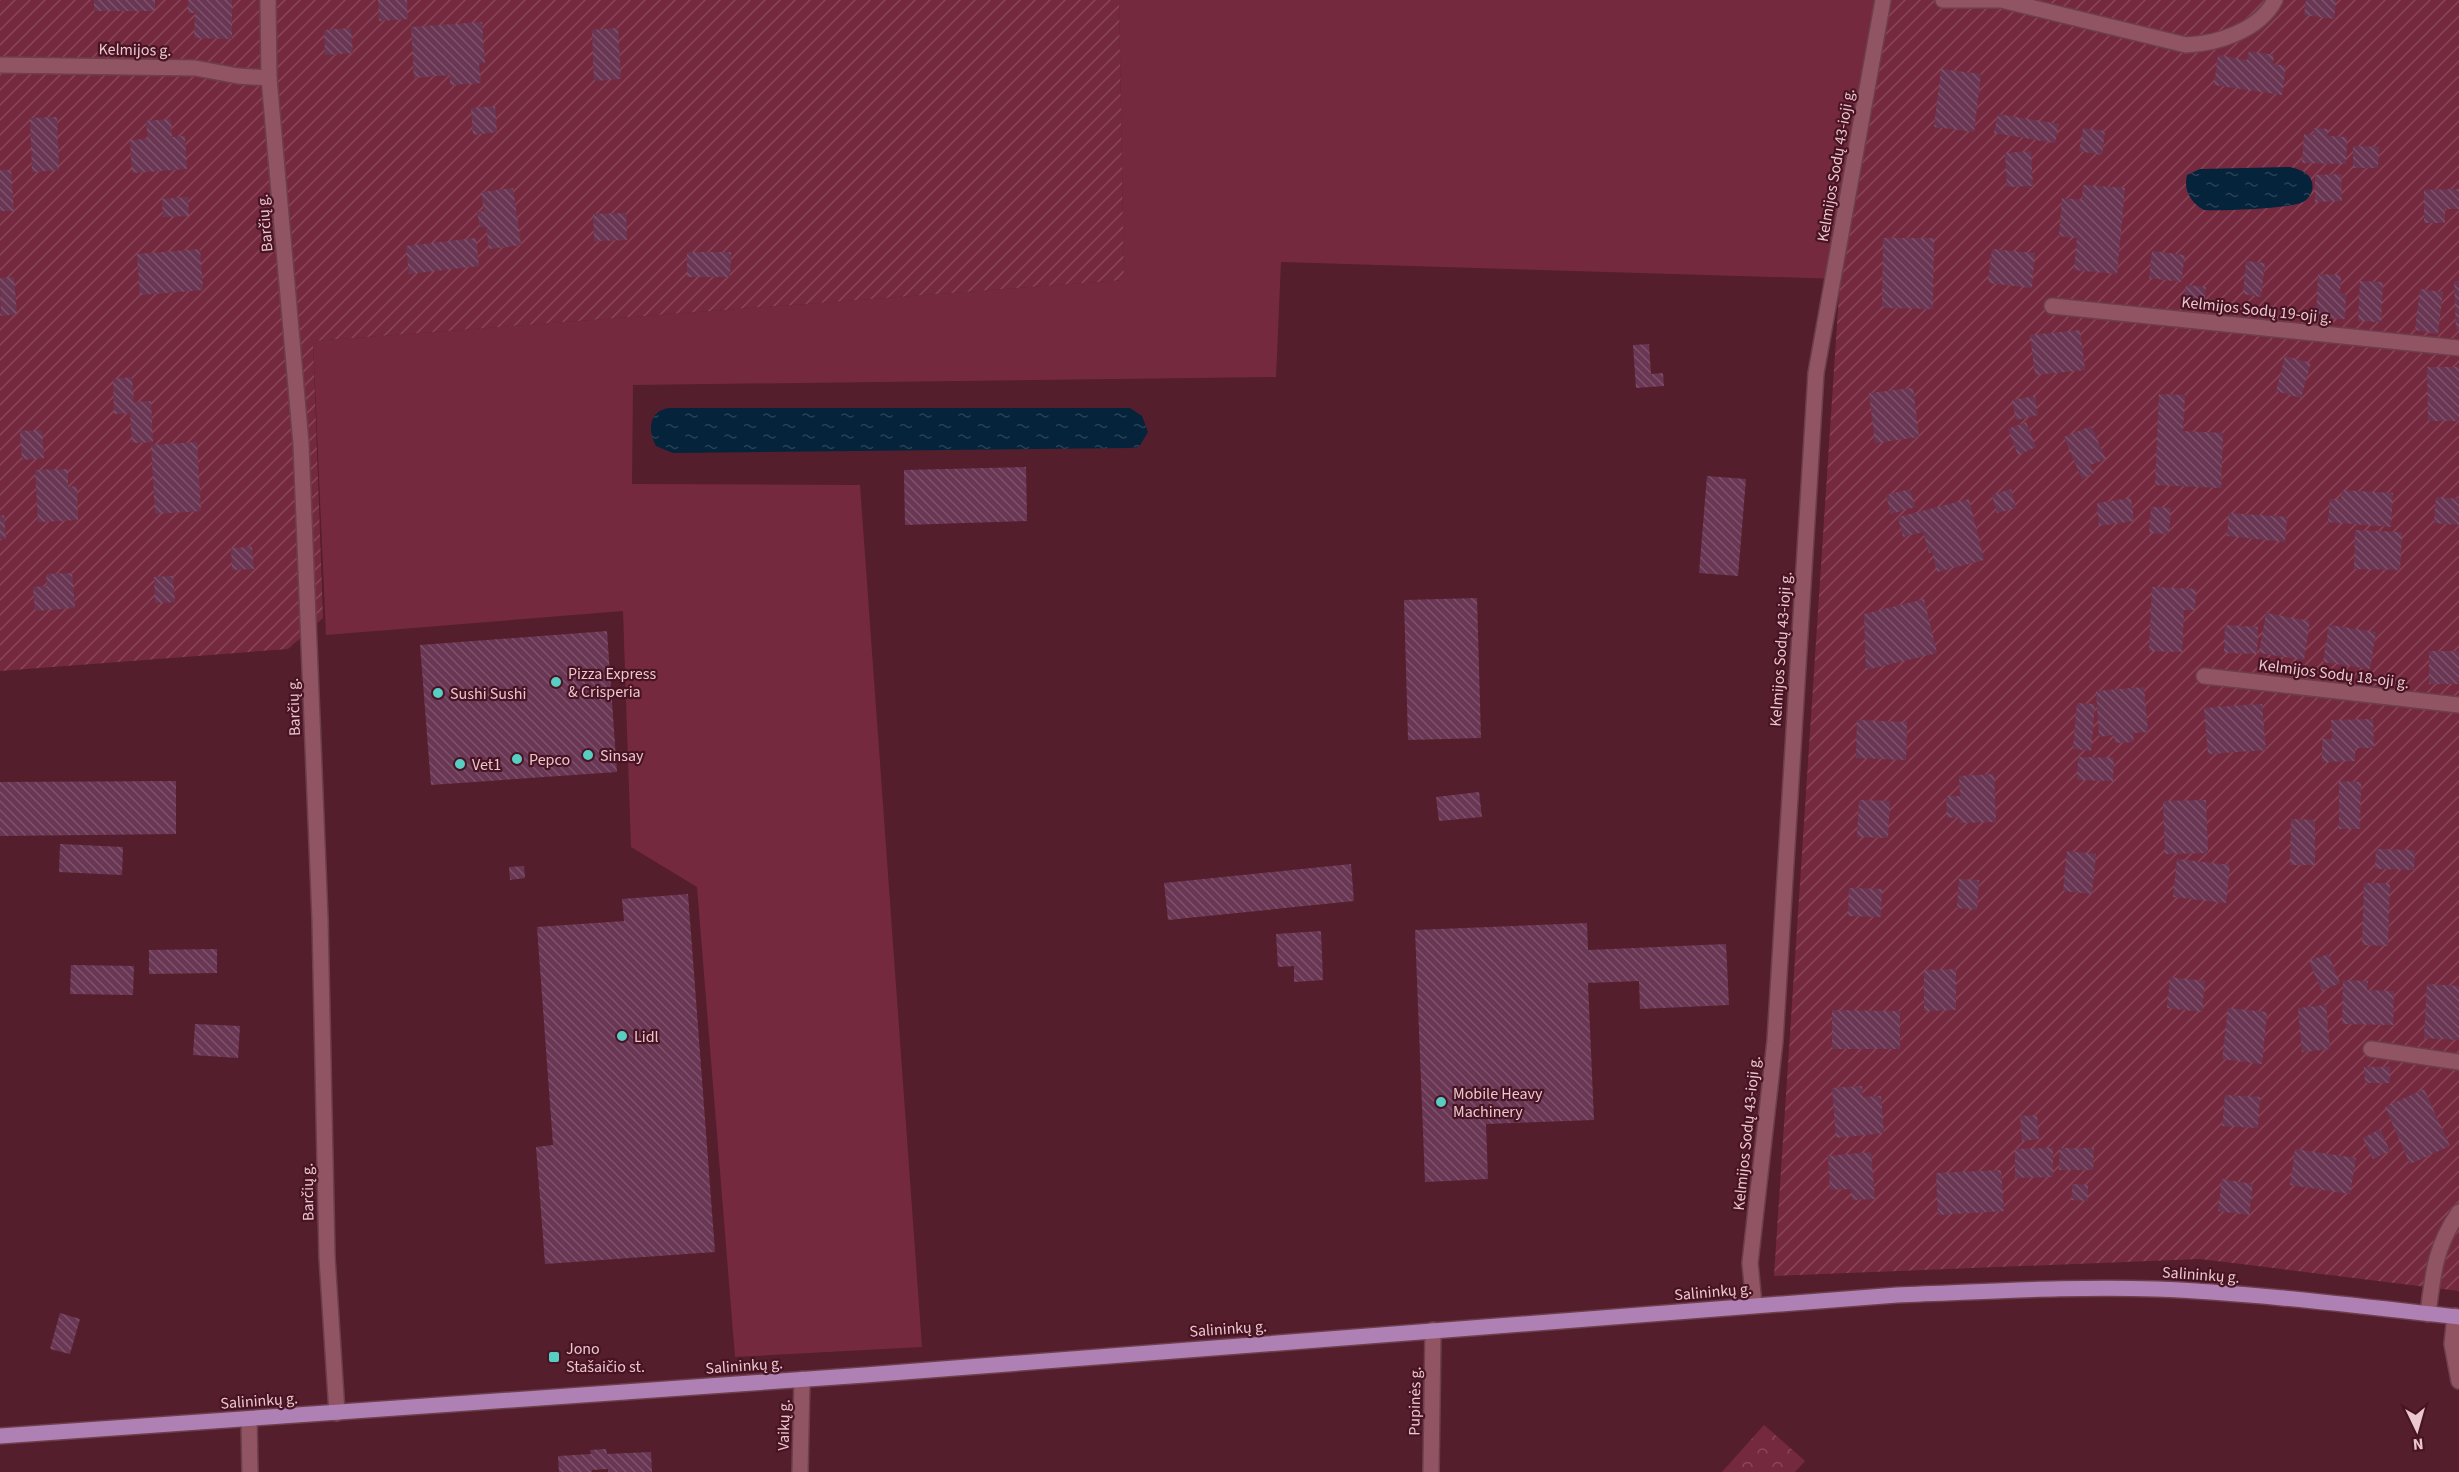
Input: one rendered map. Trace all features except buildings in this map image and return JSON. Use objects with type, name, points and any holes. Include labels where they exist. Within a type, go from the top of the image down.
[{"type":"main road","name":"Salininkų g.","points":[[0,1436],[802,1379],[1898,1295],[2100,1288],[2158,1289],[2254,1296],[2457,1317]]},
{"type":"street","name":"Barčių g.","points":[[268,0],[269,78],[301,444],[320,919],[327,1257],[337,1413]]},
{"type":"street","name":"Kelmijos Sodų 43-ioji g.","points":[[1754,1305],[1750,1263],[1775,1041],[1816,373],[1883,0]]},
{"type":"street","points":[[1943,0],[2005,0],[2186,45],[2206,44],[2221,40],[2269,12],[2275,0]]},
{"type":"street","name":"Kelmijos g.","points":[[0,65],[195,68],[238,76],[269,78]]},
{"type":"street","name":"Kelmijos Sodų 19-oji g.","points":[[2052,306],[2459,348]]},
{"type":"street","name":"Kelmijos Sodų 18-oji g.","points":[[2204,676],[2459,705]]},
{"type":"street","points":[[2371,1049],[2459,1062]]},
{"type":"street","points":[[2428,1314],[2435,1262],[2445,1233],[2459,1212]]},
{"type":"street","points":[[2457,1317],[2452,1344],[2459,1381]]},
{"type":"street","name":"Pupinės g.","points":[[1431,1472],[1433,1330]]},
{"type":"street","name":"Vaikų g.","points":[[800,1472],[802,1379]]},
{"type":"street","points":[[249,1419],[250,1472]]},
{"type":"green space","points":[[0,0],[1119,0],[1124,280],[313,341],[323,618],[288,649],[0,671]]},
{"type":"green space","points":[[1119,0],[1891,0],[1840,279],[1281,262],[1276,377],[633,385],[632,484],[860,485],[922,1347],[735,1357],[697,887],[631,847],[623,611],[326,635],[313,341],[1124,280]]},
{"type":"green space","points":[[1891,0],[2459,0],[2459,1291],[2200,1259],[1774,1276],[1840,279]]},
{"type":"green space","points":[[1764,1425],[1805,1461],[1795,1472],[1722,1472]]},
{"type":"water","points":[[2290,167],[2306,173],[2311,179],[2311,194],[2303,202],[2255,209],[2204,210],[2195,204],[2187,191],[2187,175],[2200,169]]},
{"type":"water","points":[[670,408],[1130,408],[1142,416],[1148,432],[1139,447],[1130,448],[673,453],[656,446],[651,434],[654,417]]},
{"type":"place","name":"Pizza Express & Crisperia","points":[[556,682]]},
{"type":"place","name":"Sushi Sushi","points":[[438,693]]},
{"type":"place","name":"Sinsay","points":[[588,755]]},
{"type":"place","name":"Pepco","points":[[517,759]]},
{"type":"place","name":"Vet1","points":[[460,764]]},
{"type":"place","name":"Lidl","points":[[622,1036]]},
{"type":"place","name":"Mobile Heavy Machinery","points":[[1441,1102]]},
{"type":"place","name":"Jono Stašaičio st.","points":[[554,1357]]}]
